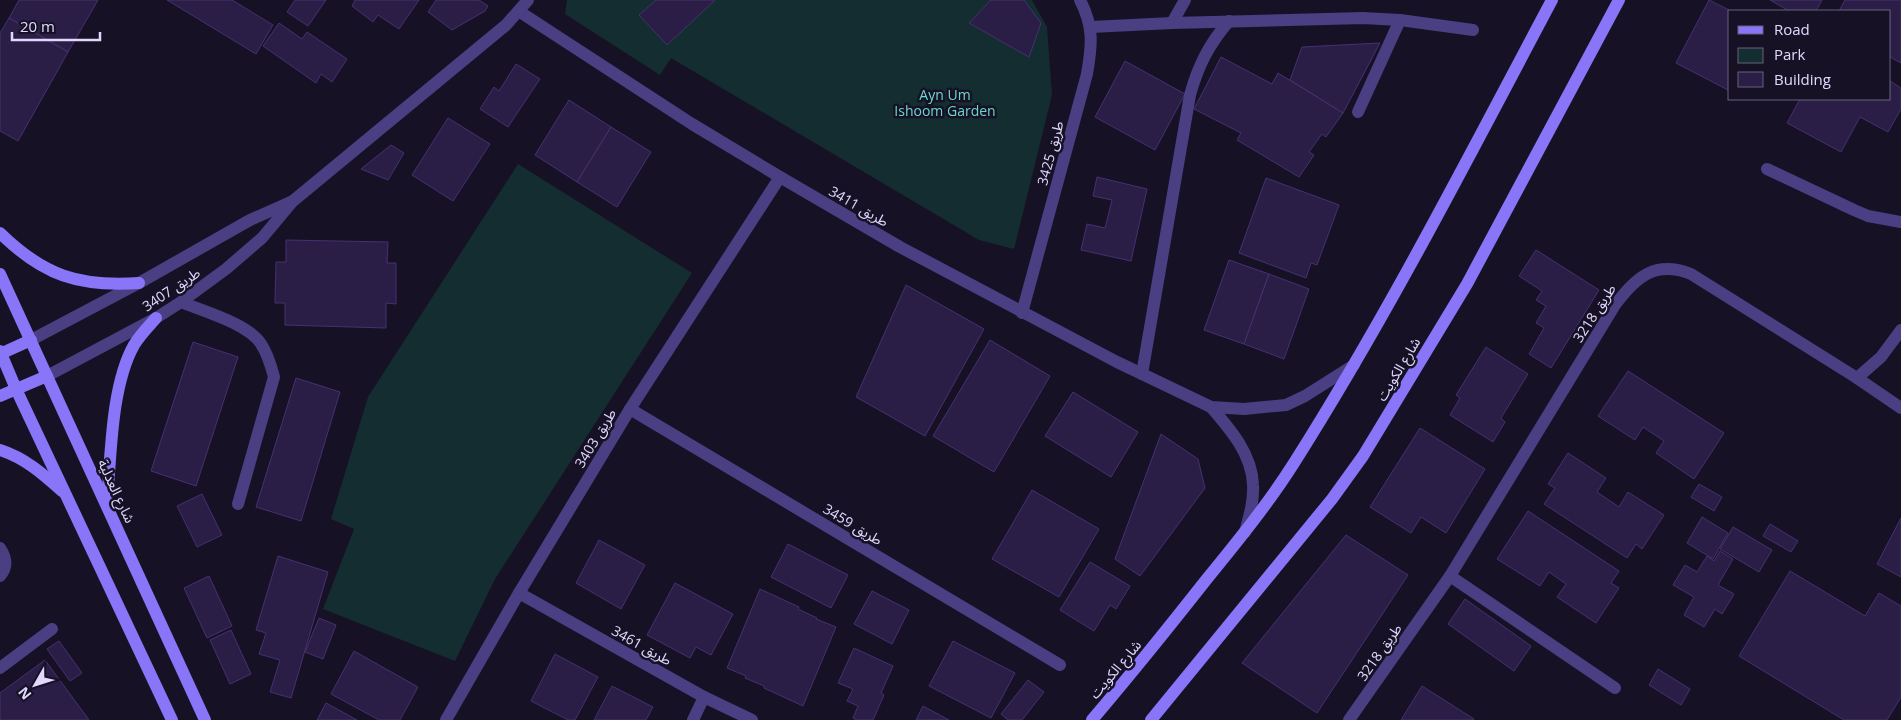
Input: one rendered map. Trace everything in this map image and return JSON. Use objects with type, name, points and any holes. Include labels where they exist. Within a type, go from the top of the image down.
[{"type":"main road","name":"شارع الكويت","points":[[1092,720],[1245,532],[1293,464],[1354,365],[1424,240],[1552,0]]},
{"type":"main road","name":"شارع الكويت","points":[[1151,720],[1332,499],[1363,456],[1467,284],[1619,0]]},
{"type":"main road","points":[[0,233],[21,253],[58,274],[98,284],[139,283]]},
{"type":"main road","name":"شارع العدلية","points":[[0,274],[205,720]]},
{"type":"main road","points":[[107,504],[116,403],[124,370],[134,346],[156,318]]},
{"type":"main road","points":[[30,340],[0,353],[172,720]]},
{"type":"main road","points":[[0,396],[47,376]]},
{"type":"main road","points":[[0,450],[31,465],[66,495]]},
{"type":"street","points":[[520,12],[528,0]]},
{"type":"street","name":"طريق 3425","points":[[1022,313],[1086,74],[1091,43],[1091,27],[1080,0]]},
{"type":"street","points":[[1172,22],[1185,0]]},
{"type":"street","name":"طريق 3411","points":[[520,12],[692,124],[900,247],[1022,313],[1211,407],[1244,409],[1286,405],[1305,396],[1354,365]]},
{"type":"street","name":"طريق 3407","points":[[47,376],[156,318],[181,302],[256,244],[279,220],[293,201],[520,12]]},
{"type":"street","points":[[1091,27],[1172,22],[1364,18],[1400,20],[1473,30]]},
{"type":"street","points":[[1358,112],[1400,20]]},
{"type":"street","points":[[1142,374],[1190,95],[1204,55],[1215,37],[1229,21]]},
{"type":"street","points":[[1767,169],[1868,216],[1901,222]]},
{"type":"street","name":"طريق 3403","points":[[446,720],[519,593],[630,409],[780,177]]},
{"type":"street","name":"طريق 3407","points":[[30,340],[139,283],[250,220],[293,201]]},
{"type":"street","name":"طريق 3218","points":[[1349,720],[1450,576],[1615,305],[1634,283],[1646,275],[1660,269],[1677,268],[1691,274],[1857,378],[1901,408]]},
{"type":"street","points":[[181,302],[242,328],[260,342],[269,359],[274,377],[238,504]]},
{"type":"street","points":[[1857,378],[1881,357],[1901,330]]},
{"type":"street","name":"طريق 3411","points":[[1211,407],[1242,447],[1249,469],[1253,484],[1252,500],[1245,532]]},
{"type":"street","name":"طريق 3459","points":[[630,409],[1060,665]]},
{"type":"street","points":[[0,548],[5,556],[6,564],[0,576]]},
{"type":"street","points":[[1450,576],[1615,688]]},
{"type":"street","name":"طريق 3461","points":[[519,593],[704,697],[752,720]]},
{"type":"street","points":[[0,668],[52,629]]},
{"type":"street","points":[[693,720],[704,697]]},
{"type":"green space","name":"Ayn Um Ishoom Garden","points":[[567,0],[1032,0],[1047,27],[1052,95],[1014,249],[979,240],[671,58],[660,75],[565,14]]},
{"type":"green space","points":[[518,164],[692,273],[495,579],[455,661],[323,609],[354,529],[331,519],[368,397]]},
{"type":"building","points":[[19,0],[98,0],[68,52],[9,18]]},
{"type":"building","points":[[167,0],[232,0],[273,25],[256,54]]},
{"type":"building","points":[[295,0],[326,0],[308,26],[287,12]]},
{"type":"building","points":[[355,0],[419,0],[399,29],[378,15],[373,22],[352,6]]},
{"type":"building","points":[[436,0],[479,0],[488,6],[485,11],[452,30],[428,12]]},
{"type":"building","points":[[656,0],[715,0],[667,45],[639,15]]},
{"type":"building","points":[[991,0],[1024,0],[1041,23],[1029,57],[969,23]]},
{"type":"building","points":[[1709,0],[1729,10],[1728,90],[1676,63]]},
{"type":"building","points":[[1770,0],[1822,0],[1817,10],[1787,10]]},
{"type":"building","points":[[1845,0],[1901,0],[1901,63],[1891,58],[1891,10],[1840,10]]},
{"type":"building","points":[[9,18],[68,52],[18,141],[0,131],[0,33]]},
{"type":"building","points":[[279,23],[302,39],[307,32],[347,59],[332,82],[321,74],[316,83],[263,46]]},
{"type":"building","points":[[1380,43],[1343,113],[1290,80],[1302,47]]},
{"type":"building","points":[[1221,57],[1272,84],[1278,73],[1343,113],[1326,137],[1322,134],[1309,152],[1314,155],[1299,177],[1237,140],[1241,133],[1194,109]]},
{"type":"building","points":[[1125,61],[1185,94],[1155,150],[1095,117]]},
{"type":"building","points":[[516,64],[540,79],[508,127],[480,109],[494,87],[499,91]]},
{"type":"building","points":[[1891,82],[1901,88],[1901,109],[1888,132],[1860,117],[1841,152],[1787,123],[1799,100],[1891,100]]},
{"type":"building","points":[[569,100],[611,127],[577,182],[535,155]]},
{"type":"building","points":[[448,118],[490,144],[453,201],[412,175]]},
{"type":"building","points":[[611,127],[651,152],[617,207],[577,182]]},
{"type":"building","points":[[391,145],[404,153],[388,180],[361,169]]},
{"type":"building","points":[[1097,177],[1147,189],[1131,261],[1081,250],[1087,224],[1105,228],[1112,200],[1093,196]]},
{"type":"building","points":[[1266,178],[1339,205],[1317,265],[1311,263],[1306,278],[1239,253]]},
{"type":"building","points":[[286,240],[388,242],[387,263],[396,263],[396,304],[386,303],[386,328],[285,325],[285,303],[275,303],[276,262],[286,262]]},
{"type":"building","points":[[1536,250],[1599,290],[1551,368],[1529,354],[1544,328],[1536,323],[1546,306],[1536,300],[1542,291],[1519,276]]},
{"type":"building","points":[[1229,260],[1269,274],[1244,344],[1204,330]]},
{"type":"building","points":[[1269,274],[1309,289],[1284,359],[1244,344]]},
{"type":"building","points":[[906,285],[984,329],[925,436],[856,397]]},
{"type":"building","points":[[990,340],[1050,376],[994,472],[933,436]]},
{"type":"building","points":[[193,342],[238,357],[196,486],[151,471]]},
{"type":"building","points":[[1486,347],[1528,374],[1501,418],[1505,422],[1493,442],[1450,415],[1460,398],[1456,395]]},
{"type":"building","points":[[1628,371],[1724,433],[1694,479],[1656,453],[1664,441],[1643,427],[1635,440],[1598,416]]},
{"type":"building","points":[[296,378],[340,392],[301,521],[256,507]]},
{"type":"building","points":[[1073,392],[1138,432],[1111,477],[1045,436]]},
{"type":"building","points":[[1420,428],[1485,469],[1446,533],[1421,517],[1411,533],[1370,507]]},
{"type":"building","points":[[1161,434],[1198,459],[1205,488],[1140,576],[1115,559]]},
{"type":"building","points":[[1568,453],[1606,478],[1597,492],[1619,507],[1628,492],[1664,515],[1642,549],[1636,544],[1627,558],[1544,504],[1555,488],[1548,484]]},
{"type":"building","points":[[1699,484],[1722,497],[1714,511],[1691,497]]},
{"type":"building","points":[[1032,490],[1099,529],[1059,597],[992,559]]},
{"type":"building","points":[[202,494],[222,535],[197,547],[177,506]]},
{"type":"building","points":[[1528,511],[1619,571],[1611,583],[1619,588],[1596,623],[1557,597],[1566,584],[1549,572],[1540,586],[1497,559]]},
{"type":"building","points":[[1702,517],[1728,533],[1713,559],[1687,543]]},
{"type":"building","points":[[1901,518],[1901,577],[1877,564]]},
{"type":"building","points":[[1770,524],[1798,541],[1791,552],[1763,536]]},
{"type":"building","points":[[1733,527],[1772,550],[1759,572],[1720,549]]},
{"type":"building","points":[[1346,535],[1408,575],[1317,713],[1242,663]]},
{"type":"building","points":[[599,540],[645,565],[621,609],[576,583]]},
{"type":"building","points":[[788,544],[848,575],[831,608],[771,577]]},
{"type":"building","points":[[1720,551],[1733,559],[1718,585],[1734,594],[1722,614],[1715,609],[1704,627],[1684,615],[1694,597],[1673,585],[1685,565],[1697,572],[1707,556],[1714,561]]},
{"type":"building","points":[[278,556],[328,572],[291,698],[270,692],[280,660],[259,654],[266,633],[256,630]]},
{"type":"building","points":[[1090,562],[1130,586],[1116,609],[1110,605],[1094,631],[1060,610]]},
{"type":"building","points":[[1790,571],[1865,616],[1879,593],[1901,606],[1901,697],[1887,720],[1844,720],[1739,656]]},
{"type":"building","points":[[209,576],[232,626],[207,638],[184,588]]},
{"type":"building","points":[[675,583],[733,614],[711,655],[696,647],[690,658],[647,635]]},
{"type":"building","points":[[760,589],[799,607],[798,609],[816,619],[836,627],[803,706],[727,668]]},
{"type":"building","points":[[872,591],[909,610],[892,644],[854,624]]},
{"type":"building","points":[[1465,599],[1531,646],[1514,671],[1448,624]]},
{"type":"building","points":[[319,618],[336,625],[323,659],[305,652]]},
{"type":"building","points":[[231,630],[251,674],[230,684],[210,640]]},
{"type":"building","points":[[59,641],[82,673],[70,681],[47,649]]},
{"type":"building","points":[[953,641],[1015,673],[991,718],[929,686]]},
{"type":"building","points":[[854,648],[893,666],[881,693],[884,695],[873,720],[857,720],[853,718],[858,706],[847,701],[853,689],[838,683]]},
{"type":"building","points":[[354,651],[418,687],[400,720],[379,720],[331,694]]},
{"type":"building","points":[[555,654],[598,677],[575,720],[568,720],[531,701]]},
{"type":"building","points":[[45,660],[89,720],[0,720],[0,693]]},
{"type":"building","points":[[1658,669],[1690,689],[1681,705],[1649,685]]},
{"type":"building","points":[[1028,680],[1044,692],[1022,720],[1008,720],[1001,714]]},
{"type":"building","points":[[612,686],[653,707],[646,720],[594,720]]},
{"type":"building","points":[[1422,686],[1474,719],[1401,720]]},
{"type":"building","points":[[326,703],[357,720],[317,720]]},
{"type":"building","points":[[923,706],[949,720],[916,720]]}]
